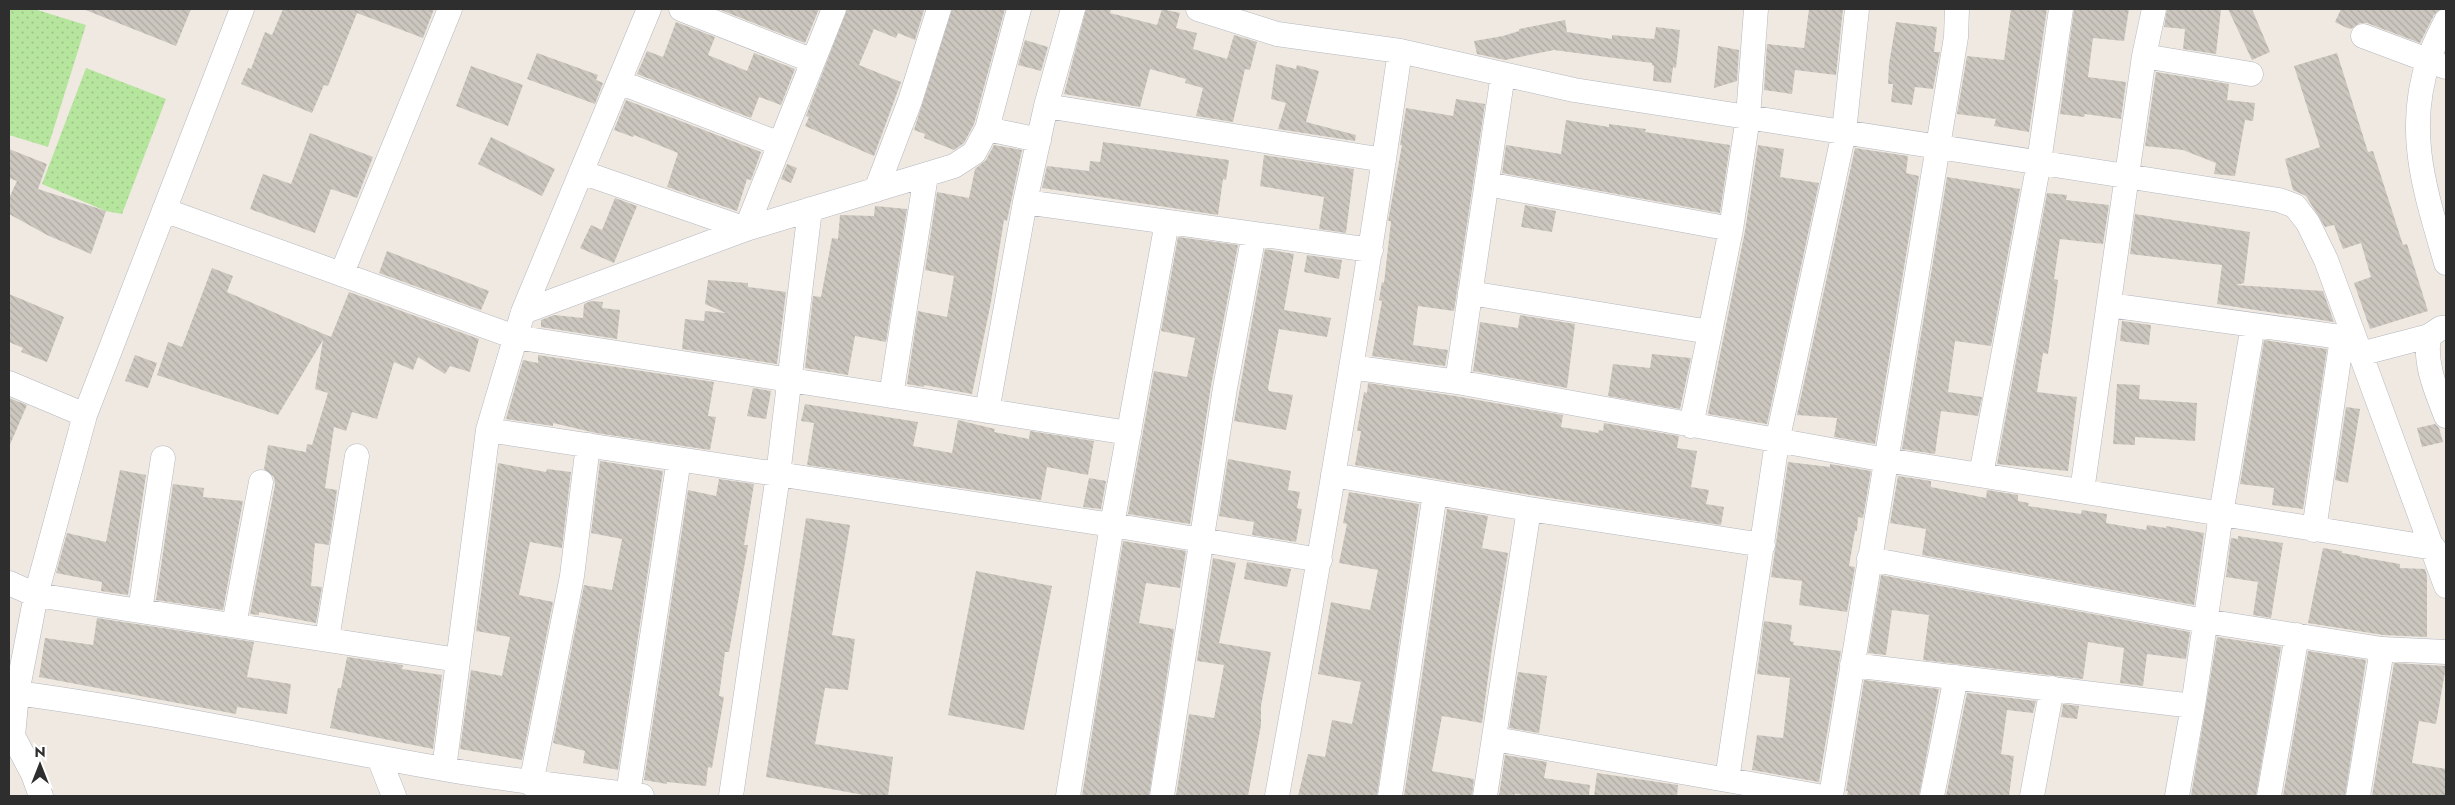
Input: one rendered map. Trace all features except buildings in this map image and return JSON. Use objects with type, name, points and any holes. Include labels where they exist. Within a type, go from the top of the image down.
[{"type":"street","points":[[41,796],[33,774],[11,736],[13,693],[36,595],[85,415],[242,9]]},
{"type":"street","points":[[342,273],[450,9]]},
{"type":"street","points":[[444,770],[488,430],[523,312],[649,9]]},
{"type":"street","points":[[681,9],[813,61]]},
{"type":"street","points":[[746,229],[834,9]]},
{"type":"street","points":[[876,190],[910,101],[939,9]]},
{"type":"street","points":[[523,312],[746,229],[954,166],[974,153],[987,129],[1019,9]]},
{"type":"street","points":[[987,411],[1025,202],[1046,106],[1073,9]]},
{"type":"street","points":[[1198,9],[1277,34],[1400,51],[1574,90],[2279,200],[2295,206],[2308,223],[2326,260],[2352,344],[2434,548],[2446,586]]},
{"type":"street","points":[[1691,426],[1731,229],[1748,117],[1756,9]]},
{"type":"street","points":[[1727,780],[1777,442],[1844,132],[1857,9]]},
{"type":"street","points":[[1831,796],[1936,147],[1956,37],[1958,9]]},
{"type":"street","points":[[1981,475],[2039,162],[2061,9]]},
{"type":"street","points":[[2082,491],[2144,56],[2154,9]]},
{"type":"street","points":[[2446,21],[2437,63],[2419,107],[2417,146],[2427,196],[2446,263]]},
{"type":"street","points":[[2363,36],[2437,63]]},
{"type":"street","points":[[1277,796],[1320,560],[1371,250],[1400,51]]},
{"type":"street","points":[[2144,56],[2251,74]]},
{"type":"street","points":[[1456,382],[1503,74]]},
{"type":"street","points":[[619,82],[780,144]]},
{"type":"street","points":[[1046,106],[1384,160]]},
{"type":"street","points":[[987,129],[1039,140]]},
{"type":"street","points":[[581,172],[746,229]]},
{"type":"street","points":[[891,396],[926,175]]},
{"type":"street","points":[[1487,184],[1731,229]]},
{"type":"street","points":[[1025,202],[1371,250]]},
{"type":"street","points":[[731,796],[778,475],[810,209]]},
{"type":"street","points":[[164,210],[515,337],[1129,433]]},
{"type":"street","points":[[1068,796],[1112,525],[1167,222]]},
{"type":"street","points":[[1162,796],[1225,388],[1254,234]]},
{"type":"street","points":[[1470,293],[1710,332]]},
{"type":"street","points":[[2108,305],[2253,325],[2352,344],[2438,332]]},
{"type":"street","points":[[2177,796],[2253,325]]},
{"type":"street","points":[[2438,332],[2426,353],[2435,387],[2446,416]]},
{"type":"street","points":[[2314,530],[2352,344]]},
{"type":"street","points":[[1351,367],[1456,382],[1777,442],[2434,548]]},
{"type":"street","points":[[9,383],[85,415]]},
{"type":"street","points":[[488,430],[1112,525],[1202,542],[1320,560]]},
{"type":"street","points":[[531,784],[572,576],[588,445]]},
{"type":"street","points":[[327,640],[357,456]]},
{"type":"street","points":[[140,611],[163,458]]},
{"type":"street","points":[[13,693],[171,717],[248,734],[444,770],[486,786],[531,784],[581,793],[635,795],[679,459]]},
{"type":"street","points":[[1333,475],[1529,509],[1763,545]]},
{"type":"street","points":[[234,625],[260,482]]},
{"type":"street","points":[[1390,796],[1435,493]]},
{"type":"street","points":[[1485,796],[1529,509]]},
{"type":"street","points":[[1869,559],[2205,621],[2382,649],[2446,652]]},
{"type":"street","points":[[9,583],[36,595],[458,660]]},
{"type":"street","points":[[2269,796],[2297,635]]},
{"type":"street","points":[[2358,796],[2382,649]]},
{"type":"street","points":[[1852,664],[2193,706]]},
{"type":"street","points":[[1932,796],[1956,677]]},
{"type":"street","points":[[2032,796],[2052,688]]},
{"type":"street","points":[[1495,739],[1818,796]]},
{"type":"street","points":[[379,758],[394,796]]},
{"type":"green space","points":[[9,9],[34,9],[86,25],[48,147],[9,135]]},
{"type":"green space","points":[[86,68],[166,99],[122,214],[106,211],[42,184]]}]
